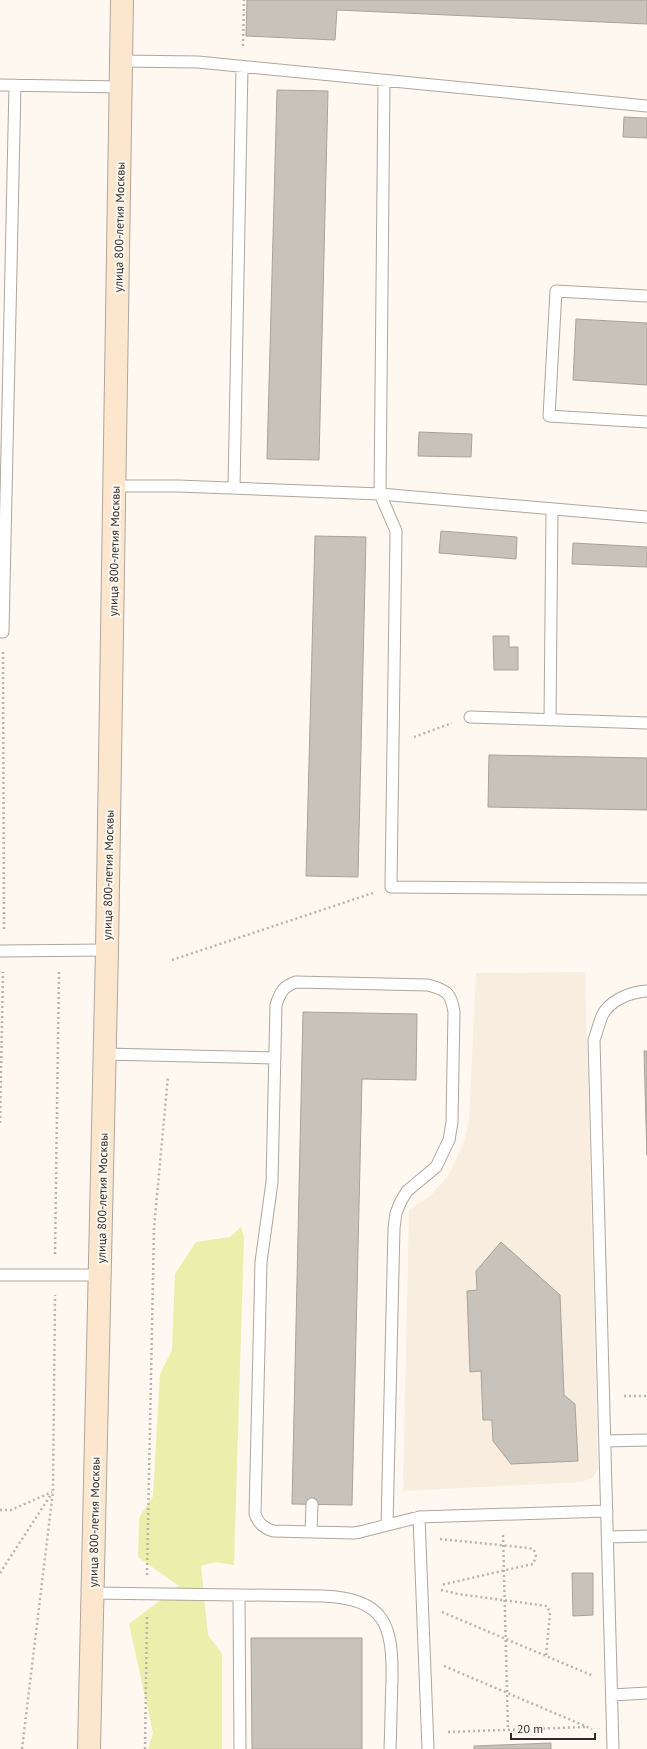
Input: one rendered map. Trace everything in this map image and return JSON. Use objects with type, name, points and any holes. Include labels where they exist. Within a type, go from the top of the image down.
[{"type":"main road","name":"улица 800-летия Москвы","points":[[89,1749],[107,950],[122,0]]},
{"type":"lane","points":[[122,61],[184,61],[384,82],[647,106]]},
{"type":"lane","points":[[234,488],[242,67]]},
{"type":"lane","points":[[384,82],[380,494],[396,531],[391,887],[647,889]]},
{"type":"lane","points":[[0,85],[121,87]]},
{"type":"lane","points":[[2,632],[15,85]]},
{"type":"lane","points":[[647,296],[556,291],[549,416],[647,422]]},
{"type":"lane","points":[[115,486],[234,488],[380,494],[647,518]]},
{"type":"lane","points":[[550,719],[552,509]]},
{"type":"lane","points":[[470,717],[647,723]]},
{"type":"lane","points":[[2,951],[107,950]]},
{"type":"lane","points":[[387,1525],[394,1228],[396,1213],[404,1196],[436,1167],[449,1140],[452,1122],[454,1012],[452,998],[442,988],[428,985],[296,982],[287,985],[280,993],[276,1004],[272,1182],[261,1262],[255,1514],[258,1521],[268,1530],[354,1533],[387,1525],[418,1517],[607,1511]]},
{"type":"lane","points":[[613,1743],[594,1040],[603,1014],[612,1004],[623,996],[647,991]]},
{"type":"lane","points":[[105,1054],[275,1058]]},
{"type":"lane","points":[[0,1274],[55,1276],[100,1275]]},
{"type":"lane","points":[[605,1441],[647,1440]]},
{"type":"lane","points":[[311,1532],[312,1504]]},
{"type":"lane","points":[[418,1517],[428,1749]]},
{"type":"lane","points":[[608,1537],[647,1536]]},
{"type":"lane","points":[[92,1593],[344,1597],[363,1603],[375,1611],[384,1622],[391,1638],[390,1749]]},
{"type":"lane","points":[[240,1595],[240,1749]]},
{"type":"lane","points":[[612,1689],[647,1693]]},
{"type":"path","points":[[242,67],[244,0]]},
{"type":"path","points":[[0,1123],[2,951],[2,632]]},
{"type":"path","points":[[393,745],[470,717]]},
{"type":"path","points":[[172,960],[391,887]]},
{"type":"path","points":[[22,1749],[53,1492],[59,950]]},
{"type":"path","points":[[145,1749],[154,1228],[170,1055]]},
{"type":"path","points":[[0,1510],[11,1510],[53,1492]]},
{"type":"path","points":[[0,1573],[53,1492]]},
{"type":"path","points":[[502,1515],[508,1730]]},
{"type":"path","points":[[419,1537],[529,1548],[534,1550],[536,1557],[533,1564],[422,1590]]},
{"type":"path","points":[[433,1587],[458,1594],[547,1606],[550,1613],[546,1656]]},
{"type":"path","points":[[422,1603],[546,1656],[612,1689]]},
{"type":"path","points":[[424,1658],[588,1727],[613,1743]]},
{"type":"path","points":[[427,1732],[588,1727]]},
{"type":"shaded area","points":[[585,972],[598,1470],[592,1478],[582,1482],[403,1491],[409,1210],[431,1195],[448,1176],[464,1143],[469,1120],[476,973]]},
{"type":"green space","points":[[241,1227],[244,1237],[234,1565],[215,1562],[201,1566],[208,1635],[222,1654],[222,1749],[148,1749],[153,1733],[129,1624],[179,1586],[138,1557],[139,1518],[153,1496],[160,1374],[172,1350],[175,1274],[196,1242],[230,1237]]},
{"type":"building","points":[[247,0],[647,0],[647,24],[337,10],[335,40],[246,36]]},
{"type":"building","points":[[277,90],[328,91],[319,460],[267,459]]},
{"type":"building","points":[[624,117],[647,118],[647,138],[623,137]]},
{"type":"building","points":[[576,319],[647,323],[647,385],[573,380]]},
{"type":"building","points":[[419,432],[472,434],[471,457],[418,456]]},
{"type":"building","points":[[441,531],[517,537],[516,559],[439,553]]},
{"type":"building","points":[[315,536],[366,537],[358,877],[306,876]]},
{"type":"building","points":[[573,543],[647,547],[647,567],[572,564]]},
{"type":"building","points":[[493,636],[509,636],[509,647],[518,647],[518,670],[494,670]]},
{"type":"building","points":[[489,755],[647,758],[647,810],[488,807]]},
{"type":"building","points":[[303,1012],[417,1014],[416,1080],[362,1079],[352,1505],[292,1504]]},
{"type":"building","points":[[644,1051],[647,1051],[647,1155],[646,1123]]},
{"type":"building","points":[[501,1242],[560,1295],[564,1395],[575,1404],[578,1461],[511,1464],[493,1441],[492,1420],[483,1420],[481,1371],[470,1372],[467,1291],[477,1290],[476,1271]]},
{"type":"building","points":[[572,1573],[593,1573],[593,1615],[573,1616]]},
{"type":"building","points":[[251,1638],[362,1638],[362,1749],[252,1749]]},
{"type":"building","points":[[551,1743],[551,1749],[474,1749],[474,1746]]}]
